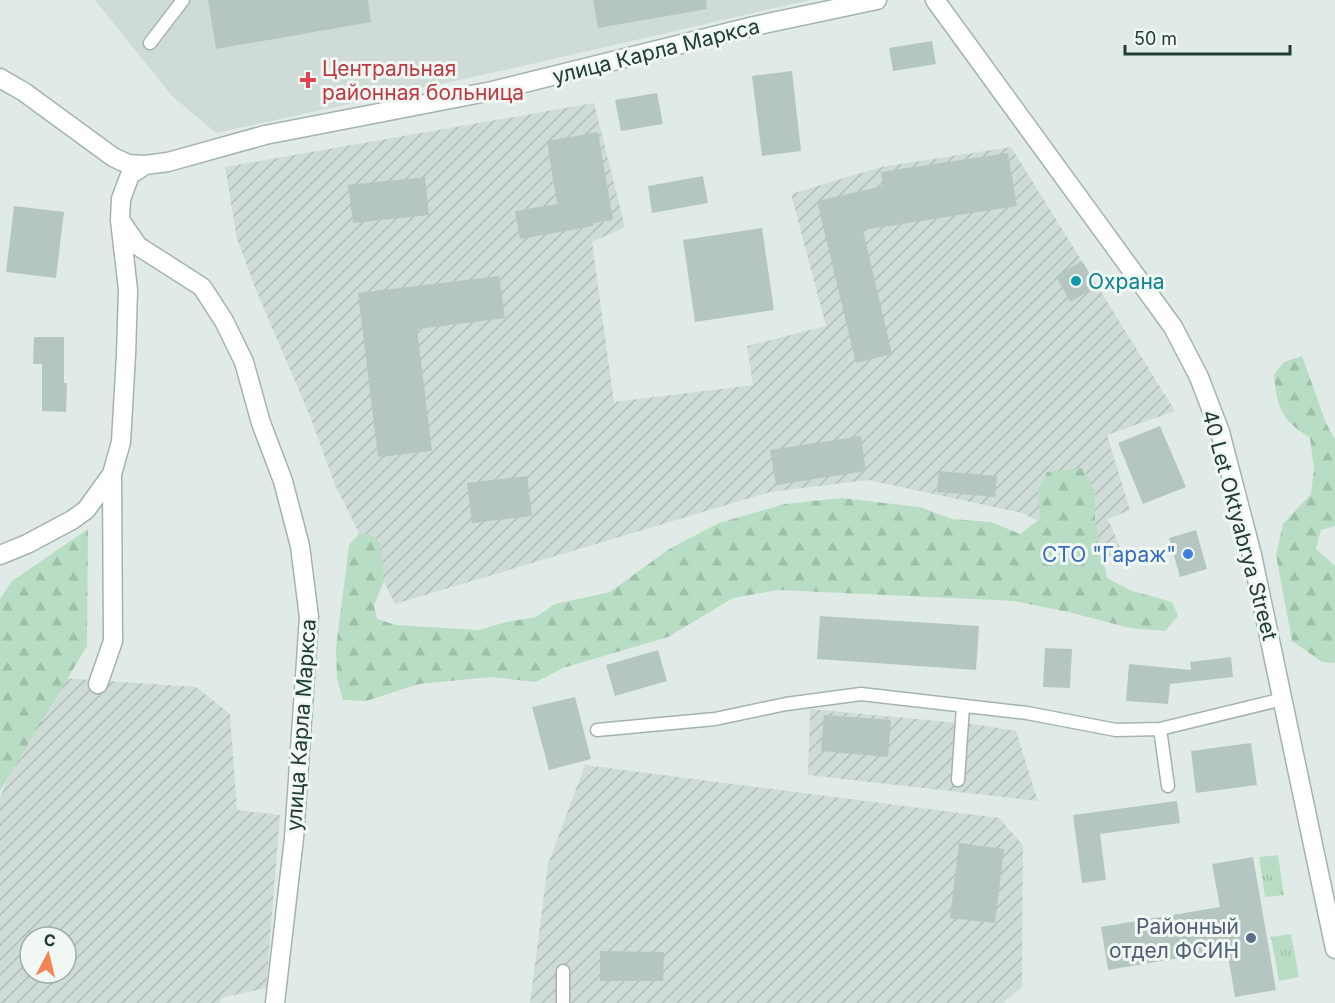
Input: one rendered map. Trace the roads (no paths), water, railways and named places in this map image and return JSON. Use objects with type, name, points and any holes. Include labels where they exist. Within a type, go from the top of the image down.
[{"type":"street","name":"улица Карла Маркса","points":[[0,78],[24,92],[113,157],[128,164],[145,165],[168,162],[265,135],[492,91],[754,27],[877,0]]},
{"type":"street","name":"40 Let Oktyabrya Street","points":[[935,0],[1173,327],[1199,377],[1220,432],[1252,555],[1335,949]]},
{"type":"street","points":[[98,684],[112,641],[112,474],[121,442],[126,355],[128,290],[120,220],[121,199],[130,175],[145,165]]},
{"type":"street","name":"улица Карла Маркса","points":[[120,220],[138,246],[202,287],[224,321],[244,362],[261,423],[284,481],[300,546],[309,617],[294,838],[275,1003]]},
{"type":"street","points":[[0,555],[27,544],[86,510],[112,474]]},
{"type":"lane","points":[[150,43],[183,0]]},
{"type":"lane","points":[[597,730],[715,719],[786,704],[861,694],[1026,713],[1116,730],[1160,729],[1283,699]]},
{"type":"lane","points":[[958,780],[963,706]]},
{"type":"lane","points":[[1160,729],[1168,786]]},
{"type":"lane","points":[[563,971],[563,1003]]},
{"type":"place","name":"Центральная районная больница","points":[[308,80]]},
{"type":"place","name":"Охрана","points":[[1076,281]]},
{"type":"place","name":"СТО \"Гараж\"","points":[[1188,554]]},
{"type":"place","name":"Районный отдел ФСИН","points":[[1251,938]]}]
